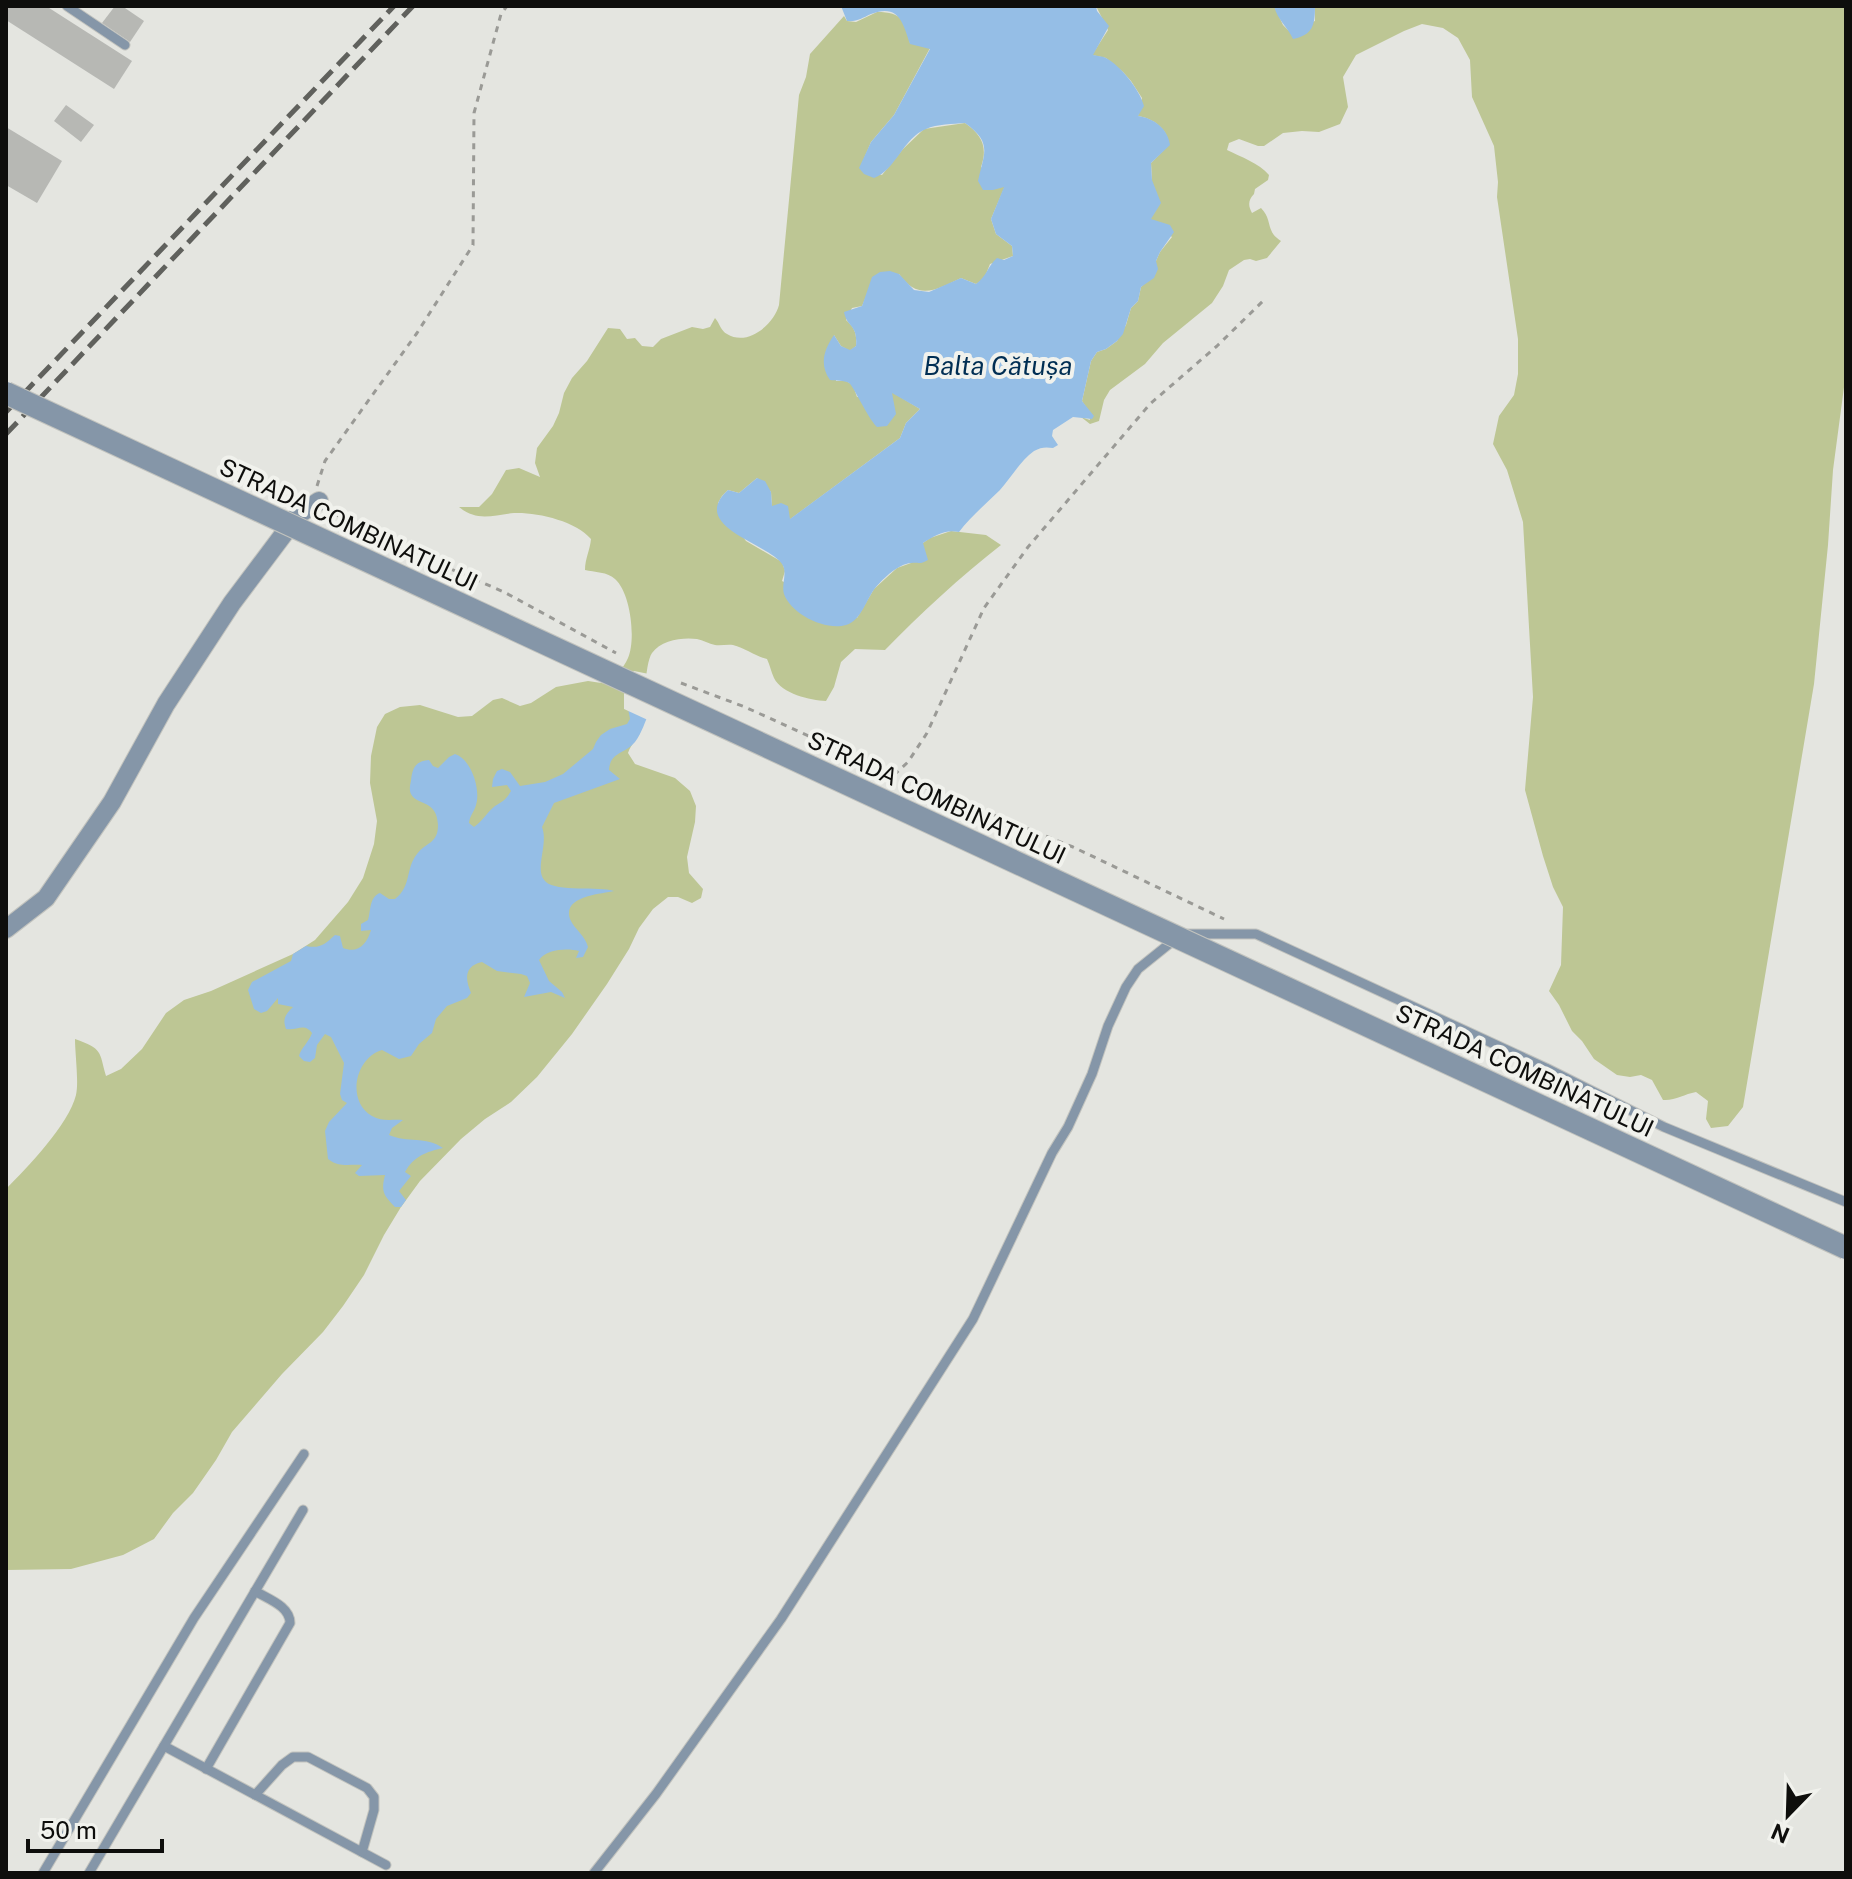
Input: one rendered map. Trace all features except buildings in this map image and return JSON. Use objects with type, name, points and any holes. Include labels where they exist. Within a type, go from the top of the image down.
[{"type":"street","name":"STRADA COMBINATULUI","points":[[6,393],[1846,1248]]},
{"type":"street","points":[[6,929],[46,898],[112,802],[166,704],[232,603],[298,515],[319,501]]},
{"type":"lane","points":[[67,6],[125,45]]},
{"type":"lane","points":[[594,1873],[656,1794],[781,1619],[973,1319],[1052,1153],[1068,1127],[1126,987],[1138,969],[1182,934],[1256,934],[1546,1068],[1664,1127],[1846,1202]]},
{"type":"lane","points":[[43,1873],[194,1618],[304,1454]]},
{"type":"lane","points":[[89,1873],[303,1510]]},
{"type":"lane","points":[[206,1769],[290,1623],[285,1609],[255,1591]]},
{"type":"lane","points":[[164,1746],[386,1865]]},
{"type":"lane","points":[[255,1795],[293,1757],[308,1757],[367,1788],[374,1797],[374,1810],[362,1852]]},
{"type":"path","points":[[507,6],[501,14],[474,113],[473,245],[417,333],[325,461],[316,489],[320,507],[384,540],[504,592],[627,658]]},
{"type":"path","points":[[894,775],[908,762],[927,733],[984,608],[1028,547],[1150,404],[1263,301]]},
{"type":"path","points":[[680,683],[745,707],[894,775],[1073,847],[1234,924]]},
{"type":"green space","points":[[1096,6],[1274,6],[1289,31],[1315,21],[1315,6],[1846,6],[1846,372],[1833,470],[1814,684],[1743,1107],[1728,1126],[1711,1128],[1706,1119],[1708,1101],[1696,1092],[1663,1100],[1652,1080],[1641,1075],[1617,1075],[1594,1059],[1572,1031],[1549,991],[1561,965],[1563,907],[1553,887],[1525,790],[1533,697],[1523,522],[1507,470],[1493,444],[1499,416],[1514,395],[1518,374],[1518,339],[1497,197],[1494,146],[1472,97],[1470,60],[1458,38],[1443,28],[1422,24],[1356,55],[1343,77],[1348,107],[1340,124],[1319,132],[1283,133],[1264,146],[1239,139],[1229,143],[1227,150],[1269,175],[1268,180],[1255,189],[1249,205],[1252,213],[1261,208],[1273,233],[1281,241],[1267,258],[1244,260],[1229,270],[1212,303],[1163,343],[1145,364],[1110,390],[1099,421],[1090,424],[1081,417],[1090,420],[1082,401],[1091,361],[1097,352],[1117,341],[1131,308],[1138,301],[1141,287],[1172,237],[1151,220],[1151,163],[1169,145],[1168,139],[1159,125],[1138,116],[1142,98],[1123,72],[1106,58],[1092,55],[1108,30]]},
{"type":"green space","points":[[877,12],[897,16],[904,24],[910,43],[930,48],[894,115],[871,142],[860,168],[882,175],[924,129],[965,123],[982,142],[984,153],[981,167],[1005,186],[991,219],[996,234],[1012,246],[1013,256],[990,264],[984,279],[976,284],[961,278],[935,289],[920,290],[913,288],[899,274],[871,285],[862,306],[852,308],[846,320],[855,332],[856,346],[850,351],[841,346],[834,335],[836,381],[853,385],[857,397],[892,392],[920,409],[906,423],[900,438],[789,520],[772,507],[771,492],[757,478],[739,493],[728,490],[718,503],[746,541],[782,562],[785,571],[782,581],[857,618],[874,589],[897,568],[911,563],[923,543],[930,538],[951,531],[986,535],[1001,545],[941,596],[885,650],[855,649],[841,662],[834,687],[826,701],[805,698],[783,688],[774,678],[767,659],[737,646],[685,639],[667,642],[652,653],[647,667],[642,727],[628,753],[635,764],[675,778],[690,791],[696,806],[687,857],[689,873],[703,889],[701,898],[692,903],[678,897],[668,897],[653,909],[607,984],[537,1077],[511,1102],[461,1139],[420,1181],[401,1207],[364,1275],[343,1306],[232,1432],[193,1493],[154,1539],[123,1555],[71,1569],[6,1570],[6,1189],[46,1145],[72,1107],[77,1089],[75,1039],[91,1045],[98,1052],[106,1076],[121,1069],[142,1049],[166,1013],[184,1000],[293,954],[315,940],[348,902],[363,878],[374,844],[377,821],[370,783],[371,756],[377,727],[385,714],[400,707],[420,705],[458,717],[472,716],[493,700],[502,698],[520,706],[531,703],[556,687],[588,681],[608,684],[619,672],[626,662],[632,640],[628,605],[615,579],[585,570],[591,539],[576,527],[545,516],[514,513],[479,516],[459,507],[479,507],[492,494],[506,470],[519,468],[540,477],[535,463],[537,448],[553,426],[572,378],[608,328],[620,329],[627,339],[635,338],[642,346],[653,347],[661,339],[692,327],[710,327],[715,318],[725,333],[743,338],[759,332],[772,319],[779,305],[799,95],[810,54],[844,16],[847,21],[856,22]]},
{"type":"water","name":"Balta Cătușa","points":[[841,6],[1096,6],[1109,26],[1093,55],[1106,58],[1124,72],[1144,106],[1138,116],[1159,125],[1169,139],[1170,145],[1151,163],[1152,180],[1161,203],[1151,219],[1170,225],[1174,232],[1156,261],[1158,269],[1154,278],[1141,287],[1123,334],[1106,349],[1097,352],[1091,361],[1082,401],[1094,416],[1092,419],[1073,417],[1053,430],[1052,436],[1058,445],[1039,449],[1029,455],[959,532],[944,532],[923,543],[928,560],[901,566],[876,587],[856,619],[846,625],[828,626],[794,608],[784,594],[782,564],[724,524],[718,514],[718,503],[728,490],[739,493],[757,478],[765,481],[771,492],[772,506],[781,503],[788,506],[790,519],[900,438],[906,423],[920,409],[892,393],[896,414],[887,426],[877,427],[849,383],[830,380],[827,374],[824,357],[834,335],[841,346],[850,350],[856,346],[854,330],[844,312],[862,306],[872,277],[890,271],[899,274],[914,290],[929,292],[961,278],[976,284],[997,258],[1004,260],[1013,256],[1012,246],[996,234],[991,219],[1004,187],[983,190],[978,181],[984,156],[983,143],[965,123],[935,126],[918,133],[888,168],[874,178],[859,168],[871,142],[894,115],[930,49],[910,44],[902,22],[894,13],[880,11],[847,21]]},
{"type":"water","points":[[1274,6],[1315,6],[1312,28],[1305,35],[1293,39]]},
{"type":"water","points":[[627,703],[650,711],[635,742],[615,756],[610,764],[609,770],[620,779],[554,803],[542,827],[541,871],[546,882],[559,887],[614,891],[577,901],[569,911],[570,919],[588,947],[583,957],[576,958],[579,951],[563,950],[547,954],[539,960],[549,981],[565,998],[551,992],[524,997],[530,983],[527,976],[497,971],[482,962],[476,964],[468,974],[471,993],[467,998],[447,1006],[436,1019],[432,1033],[411,1056],[399,1059],[382,1050],[365,1062],[360,1070],[357,1091],[364,1109],[380,1119],[403,1120],[392,1128],[389,1135],[430,1142],[443,1148],[412,1162],[405,1172],[411,1176],[399,1191],[406,1200],[401,1207],[395,1207],[384,1192],[385,1175],[359,1176],[355,1173],[362,1165],[341,1165],[328,1159],[325,1131],[329,1122],[347,1103],[340,1094],[344,1063],[331,1037],[325,1034],[317,1045],[315,1058],[310,1062],[304,1061],[299,1056],[312,1033],[303,1027],[286,1029],[285,1016],[293,1007],[278,1004],[278,998],[267,1011],[261,1013],[254,1009],[248,990],[252,982],[291,961],[293,954],[306,946],[322,945],[335,935],[340,936],[343,948],[353,950],[367,940],[371,930],[361,931],[361,924],[368,920],[374,898],[380,893],[395,899],[400,894],[413,860],[434,839],[437,831],[434,811],[410,792],[412,773],[417,764],[429,760],[438,768],[455,754],[466,762],[477,791],[476,805],[469,823],[474,827],[511,791],[507,785],[492,787],[497,771],[510,772],[520,786],[545,782],[563,774],[593,749],[601,735],[627,724],[630,719]]},
{"type":"pier","points":[[634,671],[649,674],[656,684],[657,701],[650,721],[624,709],[627,675]]},
{"type":"railway","points":[[6,412],[394,6]]},
{"type":"railway","points":[[6,434],[413,6]]}]
